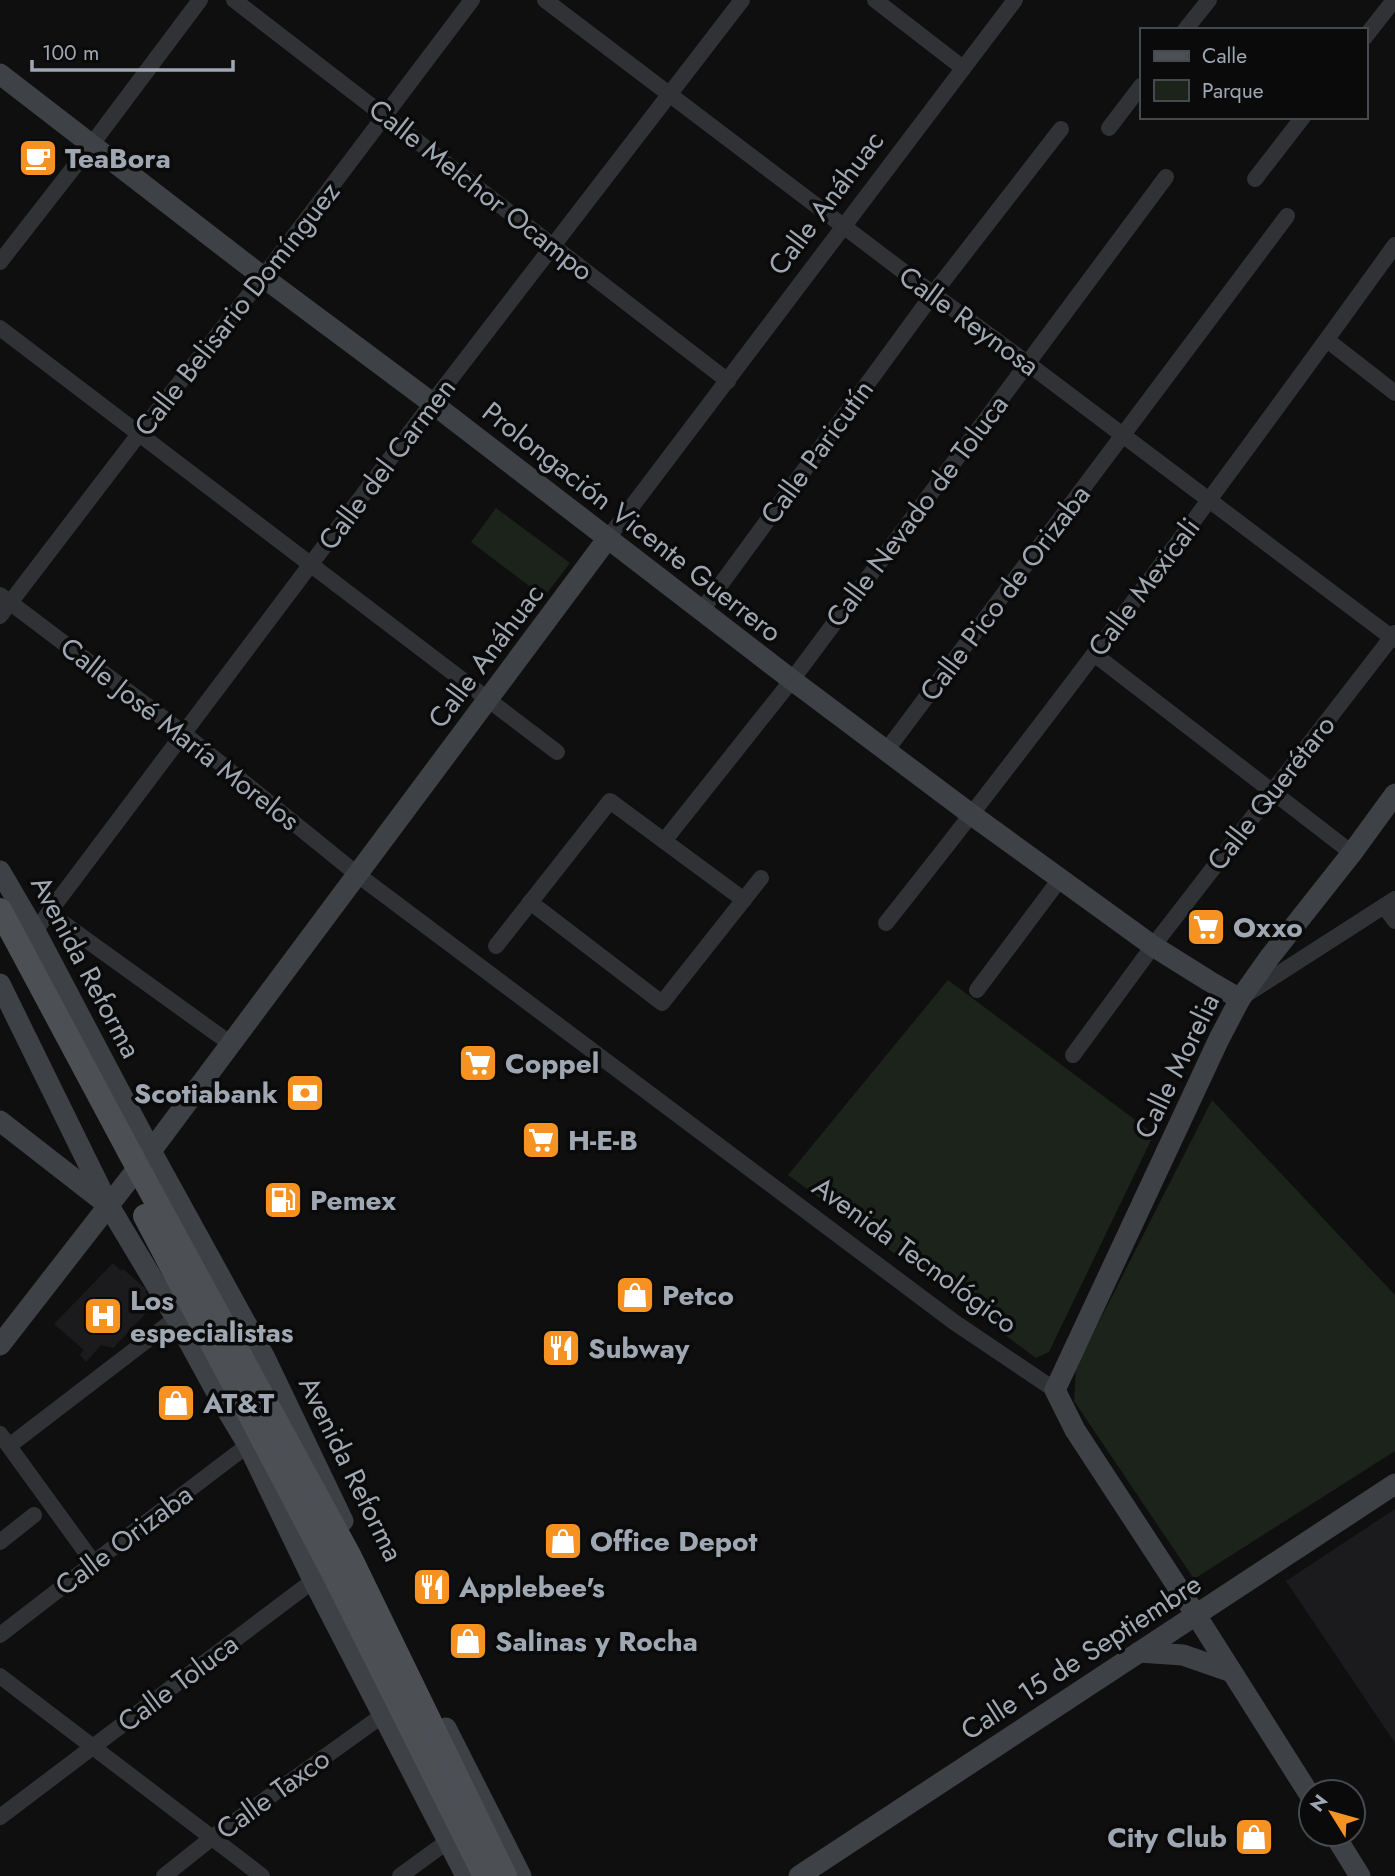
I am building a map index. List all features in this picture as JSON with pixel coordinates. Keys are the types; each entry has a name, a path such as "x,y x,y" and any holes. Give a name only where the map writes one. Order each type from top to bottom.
{"main road":[{"name":"Avenida Reforma","path":"0,897 2,931 138,1167 337,1563 485,1876"},
{"name":"Avenida Reforma","path":"138,1167 242,1400 337,1563 505,1876"},
{"path":"242,1400 249,1424 248,1445"}],"street":[{"path":"0,261 92,145 200,0"},
{"name":"Calle Melchor Ocampo","path":"234,0 728,381"},
{"name":"Calle Belisario Domínguez","path":"0,616 5,599 263,277 472,0"},
{"name":"Calle Reynosa","path":"545,0 933,295 1394,636"},
{"name":"Calle del Carmen","path":"35,931 432,403 742,0"},
{"path":"875,0 964,68"},
{"name":"Calle Anáhuac","path":"0,1345 109,1206 608,538 1015,0"},
{"path":"1187,28 1209,0"},
{"path":"1367,34 1394,0"},
{"name":"Prolongación Vicente Guerrero","path":"0,74 886,751 1153,946 1240,999"},
{"path":"1108,128 1140,87"},
{"path":"1255,179 1301,119"},
{"name":"Calle Paricutín","path":"702,610 933,295 1061,129"},
{"name":"Calle Nevado de Toluca","path":"664,841 792,680 1166,177"},
{"name":"Calle Pico de Orizaba","path":"886,751 1287,216"},
{"name":"Calle Mexicali","path":"886,923 1094,654 1395,245"},
{"path":"0,328 557,752"},
{"path":"1327,340 1395,393"},
{"name":"Calle José María Morelos","path":"5,599 183,733 358,875"},
{"name":"Calle Querétaro","path":"1073,1055 1153,946 1394,636"},
{"path":"1094,654 1352,853"},
{"name":"Calle Morelia","path":"1055,1390 1240,999 1395,794"},
{"path":"496,946 610,801 744,900"},
{"name":"Avenida Reforma","path":"0,871 35,931 138,1167"},
{"name":"Avenida Tecnológico","path":"358,875 954,1322 1055,1390 1075,1430 1299,1778"},
{"path":"530,902 662,1003 761,878"},
{"path":"977,990 1060,879"},
{"path":"1240,999 1390,902 1395,921"},
{"path":"49,913 231,1044"},
{"name":"Avenida Reforma","path":"0,984 109,1206 218,1395 248,1445 337,1563 521,1876"},
{"path":"0,1121 109,1206"},
{"path":"93,1562 4,1440 176,1318"},
{"name":"Calle Orizaba","path":"0,1635 248,1445"},
{"name":"Calle 15 de Septiembre","path":"799,1876 1395,1484"},
{"path":"0,1542 34,1515"},
{"name":"Avenida Reforma","path":"337,1563 383,1715 466,1876"},
{"name":"Calle Toluca","path":"0,1817 337,1563"},
{"path":"1139,1652 1183,1655 1232,1672"},
{"path":"0,1676 262,1876"},
{"name":"Calle Taxco","path":"164,1876 383,1715"},
{"path":"400,1876 448,1841"},
{"path":"1343,1848 1360,1876"}],"shaded area":[{"name":"Los especialistas","path":"113,1263 147,1290 145,1292 150,1297 151,1308 113,1348 101,1345 86,1362 80,1355 84,1350 54,1324"},
{"path":"1395,1509 1395,1743 1286,1581"}],"green space":[{"path":"496,508 570,563 544,597 471,542"},
{"path":"948,980 1154,1134 1049,1352 1036,1358 788,1175"},
{"path":"1212,1100 1395,1295 1395,1451 1194,1579 1074,1401 1076,1367"}],"place":[{"name":"TeaBora","path":"38,158"},
{"name":"Oxxo","path":"1206,927"},
{"name":"Coppel","path":"478,1063"},
{"name":"Scotiabank","path":"305,1093"},
{"name":"H-E-B","path":"541,1140"},
{"name":"Pemex","path":"283,1200"},
{"name":"Petco","path":"635,1295"},
{"name":"Los especialistas","path":"103,1316"},
{"name":"Subway","path":"561,1348"},
{"name":"AT&T","path":"176,1403"},
{"name":"Office Depot","path":"563,1541"},
{"name":"Applebee's","path":"432,1587"},
{"name":"Salinas y Rocha","path":"468,1641"},
{"name":"City Club","path":"1254,1837"}]}
